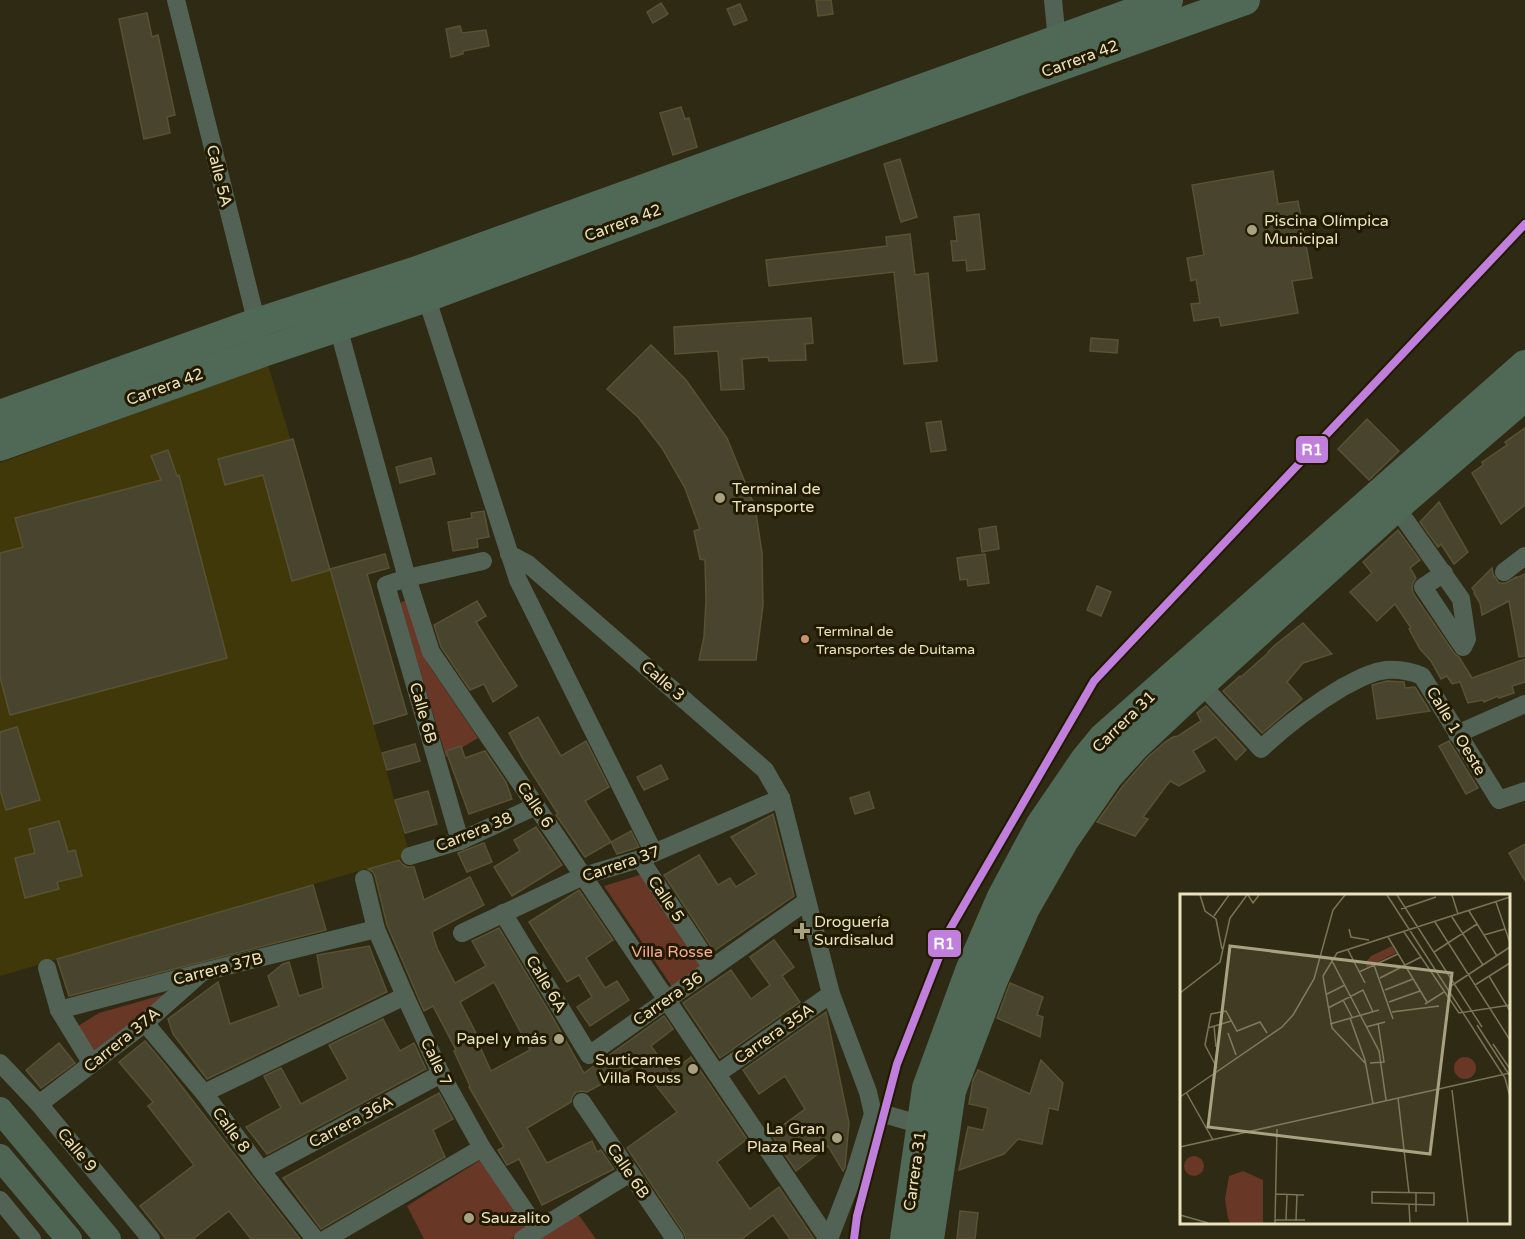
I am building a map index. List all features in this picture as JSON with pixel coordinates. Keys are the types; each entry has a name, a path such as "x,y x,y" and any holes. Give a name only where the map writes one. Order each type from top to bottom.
{"highway":[{"name":"Carrera 42","path":"0,446 339,327 422,284 1057,40 1168,0"},
{"name":"Carrera 42","path":"0,415 256,323 422,284 732,183 1245,0"},
{"name":"Carrera 31","path":"905,1239 927,1088 970,971 1002,897 1040,826 1085,760 1103,738 1525,365"},
{"name":"Carrera 31","path":"929,1239 951,1091 993,980 1025,908 1064,840 1108,776 1135,746 1396,507 1522,406"},
{"path":"922,1125 927,1129 932,1164 939,1174"}],"main road":[{"path":"0,1110 108,1239"},
{"path":"0,1158 69,1239"}],"street":[{"name":"Calle 5A","path":"176,0 263,352"},
{"path":"1053,0 1057,40"},
{"path":"422,284 509,554"},
{"name":"Calle 6","path":"339,327 407,578 431,652 829,1239"},
{"path":"1396,507 1444,573 1461,599 1467,639 1463,647 1423,587 1444,573"},
{"name":"Calle 3","path":"509,554 528,564 765,770 781,798 831,994 868,1092 873,1114"},
{"name":"Calle 5","path":"509,554 518,580 647,856 712,968"},
{"path":"1504,572 1525,556"},
{"path":"407,578 483,561"},
{"name":"Calle 6B","path":"407,578 387,585 460,841"},
{"name":"Calle 1 Oeste","path":"1202,684 1261,749 1297,717 1363,676 1384,670 1408,670 1422,676 1499,800 1525,791"},
{"path":"1457,734 1525,704"},
{"name":"Carrera 37","path":"462,933 583,876 647,856 781,798"},
{"name":"Carrera 38","path":"410,856 460,841 536,806"},
{"name":"Calle 7","path":"364,879 376,929 441,1074 531,1235"},
{"name":"Carrera 36","path":"589,1055 807,901"},
{"name":"Calle 6A","path":"503,913 589,1055"},
{"name":"Carrera 37B","path":"59,1010 376,929"},
{"path":"47,968 59,1010 92,1064"},
{"name":"Carrera 37A","path":"39,1104 146,1023 203,972"},
{"name":"Carrera 35A","path":"717,1074 831,994"},
{"path":"204,1093 405,996"},
{"name":"Calle 8","path":"146,1023 204,1093 315,1239"},
{"name":"Calle 9","path":"0,1063 39,1104 151,1239"},
{"name":"Carrera 36A","path":"261,1170 441,1074"},
{"name":"Calle 6B","path":"582,1102 675,1239"},
{"path":"829,1239 855,1172 873,1114 884,1114 922,1125"},
{"path":"326,1239 482,1148"},
{"path":"531,1235 630,1173"},
{"path":"0,1200 32,1239"}],"shaded area":[{"path":"268,365 330,569 410,856 0,976 0,463"}],"green space":[{"path":"408,599 428,664 478,738 446,757 400,603"},
{"name":"Villa Rosse","path":"643,874 706,967 673,988 604,886"},
{"path":"173,992 96,1053 75,1028 99,1013"},
{"name":"Sauzalito","path":"482,1159 527,1229 511,1239 424,1239 407,1206"},
{"path":"578,1214 596,1239 539,1239"}],"building":[{"path":"816,0 831,0 833,14 818,16"},
{"path":"661,3 668,14 653,23 647,12"},
{"path":"740,4 747,20 734,25 727,9"},
{"path":"147,13 152,37 158,35 175,115 167,117 170,133 144,139 119,19"},
{"path":"460,26 462,33 486,30 489,46 463,51 463,54 451,57 446,29"},
{"path":"681,107 685,119 689,118 697,147 673,155 660,113"},
{"path":"900,159 917,217 901,222 884,164"},
{"name":"Piscina Olímpica Municipal","path":"1273,171 1278,204 1298,201 1312,278 1292,281 1298,313 1221,326 1219,317 1194,321 1191,304 1200,303 1196,279 1191,281 1187,258 1204,255 1192,185"},
{"path":"979,214 985,269 967,271 966,260 953,261 951,241 957,241 954,217"},
{"path":"910,234 915,275 928,273 937,361 904,364 894,272 769,286 766,260 887,246 886,237"},
{"path":"811,318 813,343 805,344 806,360 769,361 768,357 742,359 744,389 721,390 718,351 675,354 674,327"},
{"path":"1091,338 1118,340 1117,353 1090,351"},
{"name":"Terminal de Transporte","path":"651,345 686,380 727,438 755,507 762,553 763,605 756,660 699,660 704,637 706,600 705,560 700,559 694,531 700,529 685,488 662,448 638,417 607,389"},
{"path":"1367,419 1399,451 1369,480 1338,449"},
{"path":"941,421 946,450 931,452 926,423"},
{"path":"1525,428 1525,505 1501,524 1472,473 1483,465 1482,462 1507,445 1505,442"},
{"path":"293,439 330,570 292,581 263,475 225,485 218,459"},
{"path":"168,450 177,476 179,475 227,658 10,715 0,677 0,553 23,547 15,518 161,480 151,456"},
{"path":"431,458 435,474 400,483 396,467"},
{"path":"1439,502 1468,552 1454,564 1441,544 1438,547 1420,522"},
{"path":"484,511 489,537 477,539 478,547 453,551 448,522 472,518 471,513"},
{"path":"996,526 999,549 982,552 979,529"},
{"path":"1398,530 1420,560 1410,568 1416,578 1412,587 1413,593 1472,678 1525,659 1525,682 1512,686 1514,693 1484,702 1483,700 1468,703 1460,682 1452,684 1447,676 1441,679 1431,661 1420,649 1409,629 1411,628 1395,604 1377,621 1350,592 1372,573 1363,562"},
{"path":"385,554 389,568 367,574 407,714 374,724 330,569"},
{"path":"985,554 989,583 968,586 967,579 960,580 957,558"},
{"path":"1492,568 1499,583 1506,583 1525,574 1525,656 1519,657 1509,601 1482,615 1480,603 1472,588"},
{"path":"1097,586 1111,592 1101,616 1087,610"},
{"path":"477,601 486,616 476,622 517,686 493,702 484,684 470,690 441,647 434,625"},
{"path":"1303,623 1332,654 1303,663 1287,682 1302,699 1262,733 1223,691"},
{"path":"1387,681 1404,682 1405,688 1415,687 1430,711 1377,719 1372,685"},
{"path":"1206,706 1246,750 1236,760 1216,737 1193,751 1205,771 1179,786 1170,781 1143,817 1148,819 1135,836 1097,822 1122,787 1147,758 1165,742 1201,721 1197,713"},
{"path":"538,717 561,756 586,741 609,787 585,801 611,842 585,857 556,815 558,814 509,733"},
{"path":"17,727 40,800 6,810 0,790 0,732"},
{"path":"1449,741 1478,788 1466,794 1439,746"},
{"path":"415,744 420,761 387,770 382,753"},
{"path":"461,746 465,758 485,751 506,782 512,799 469,814 446,751"},
{"path":"661,765 668,779 644,790 637,777"},
{"path":"428,791 437,824 405,833 395,800"},
{"path":"869,792 874,808 855,814 850,798"},
{"path":"773,814 794,896 714,951 664,875 699,855 718,885 730,878 736,887 757,874 731,837"},
{"path":"59,821 68,852 75,850 82,876 57,882 59,889 25,898 15,858 35,853 29,829"},
{"path":"536,827 562,865 512,896 494,867 520,851 514,840"},
{"path":"631,831 639,847 617,854 611,842"},
{"path":"484,843 492,862 467,872 458,853"},
{"path":"1525,844 1525,881 1509,853"},
{"path":"399,860 407,867 414,867 424,900 470,877 484,905 432,932 437,948 455,983 486,966 472,941 499,928 584,1073 664,1016 673,1029 651,1046 670,1073 691,1057 747,1139 717,1162 750,1209 779,1187 814,1239 790,1239 773,1215 742,1239 686,1239 627,1148 677,1112 639,1064 587,1092 576,1092 571,1102 527,1128 547,1163 592,1141 597,1152 601,1150 614,1169 542,1205 519,1159 507,1165 498,1150 504,1147 469,1087 454,1051 456,1050 433,1006 424,1011 387,925 375,876 368,869","holes":["494,982 530,1050 491,1071 476,1038 478,1037 460,1002"]},
{"path":"313,885 326,930 69,996 57,959"},
{"path":"579,890 613,940 586,958 605,988 617,981 629,1000 590,1026 577,1007 592,997 579,975 567,982 529,922"},
{"path":"774,940 794,967 782,976 800,1002 720,1058 683,1003 731,970 751,999 770,985 750,957"},
{"path":"369,946 387,992 207,1079 173,1034 168,1019 218,982 230,1024 279,1006 268,976 283,964 289,962 299,996 323,988 317,955"},
{"path":"1010,983 1043,997 1037,1015 1043,1017 1040,1037 997,1018"},
{"path":"826,1012 849,1123 845,1167 843,1171 828,1146 796,1171 771,1134 805,1109 785,1076 759,1094 743,1070"},
{"path":"383,1019 400,1051 414,1043 426,1069 267,1154 246,1127 281,1108 264,1076 281,1068 301,1104 348,1079 329,1045"},
{"path":"145,1041 300,1239 251,1239 229,1211 193,1239 166,1239 140,1206 194,1165 148,1106 153,1102 119,1062"},
{"path":"59,1043 75,1063 41,1088 26,1070"},
{"path":"1041,1060 1063,1083 1058,1110 1049,1108 1042,1144 1018,1139 1004,1154 959,1170 968,1127 983,1130 988,1108 969,1104 973,1080 978,1070 1030,1094"},
{"path":"439,1093 453,1119 433,1130 445,1157 321,1229 283,1178"},
{"path":"960,1211 978,1213 975,1239 957,1239"}],"transit line":[{"name":"R1","path":"854,1239 857,1216 897,1064 950,929 1094,681 1525,224"}],"place":[{"name":"Piscina Olímpica Municipal","path":"1252,230"},
{"name":"Terminal de Transporte","path":"720,498"},
{"name":"Terminal de Transportes de Duitama","path":"805,639"},
{"name":"Droguería Surdisalud","path":"802,931"},
{"name":"Papel y más","path":"559,1039"},
{"name":"Surticarnes Villa Rouss","path":"693,1069"},
{"name":"La Gran Plaza Real","path":"837,1138"},
{"name":"Sauzalito","path":"469,1218"}]}
